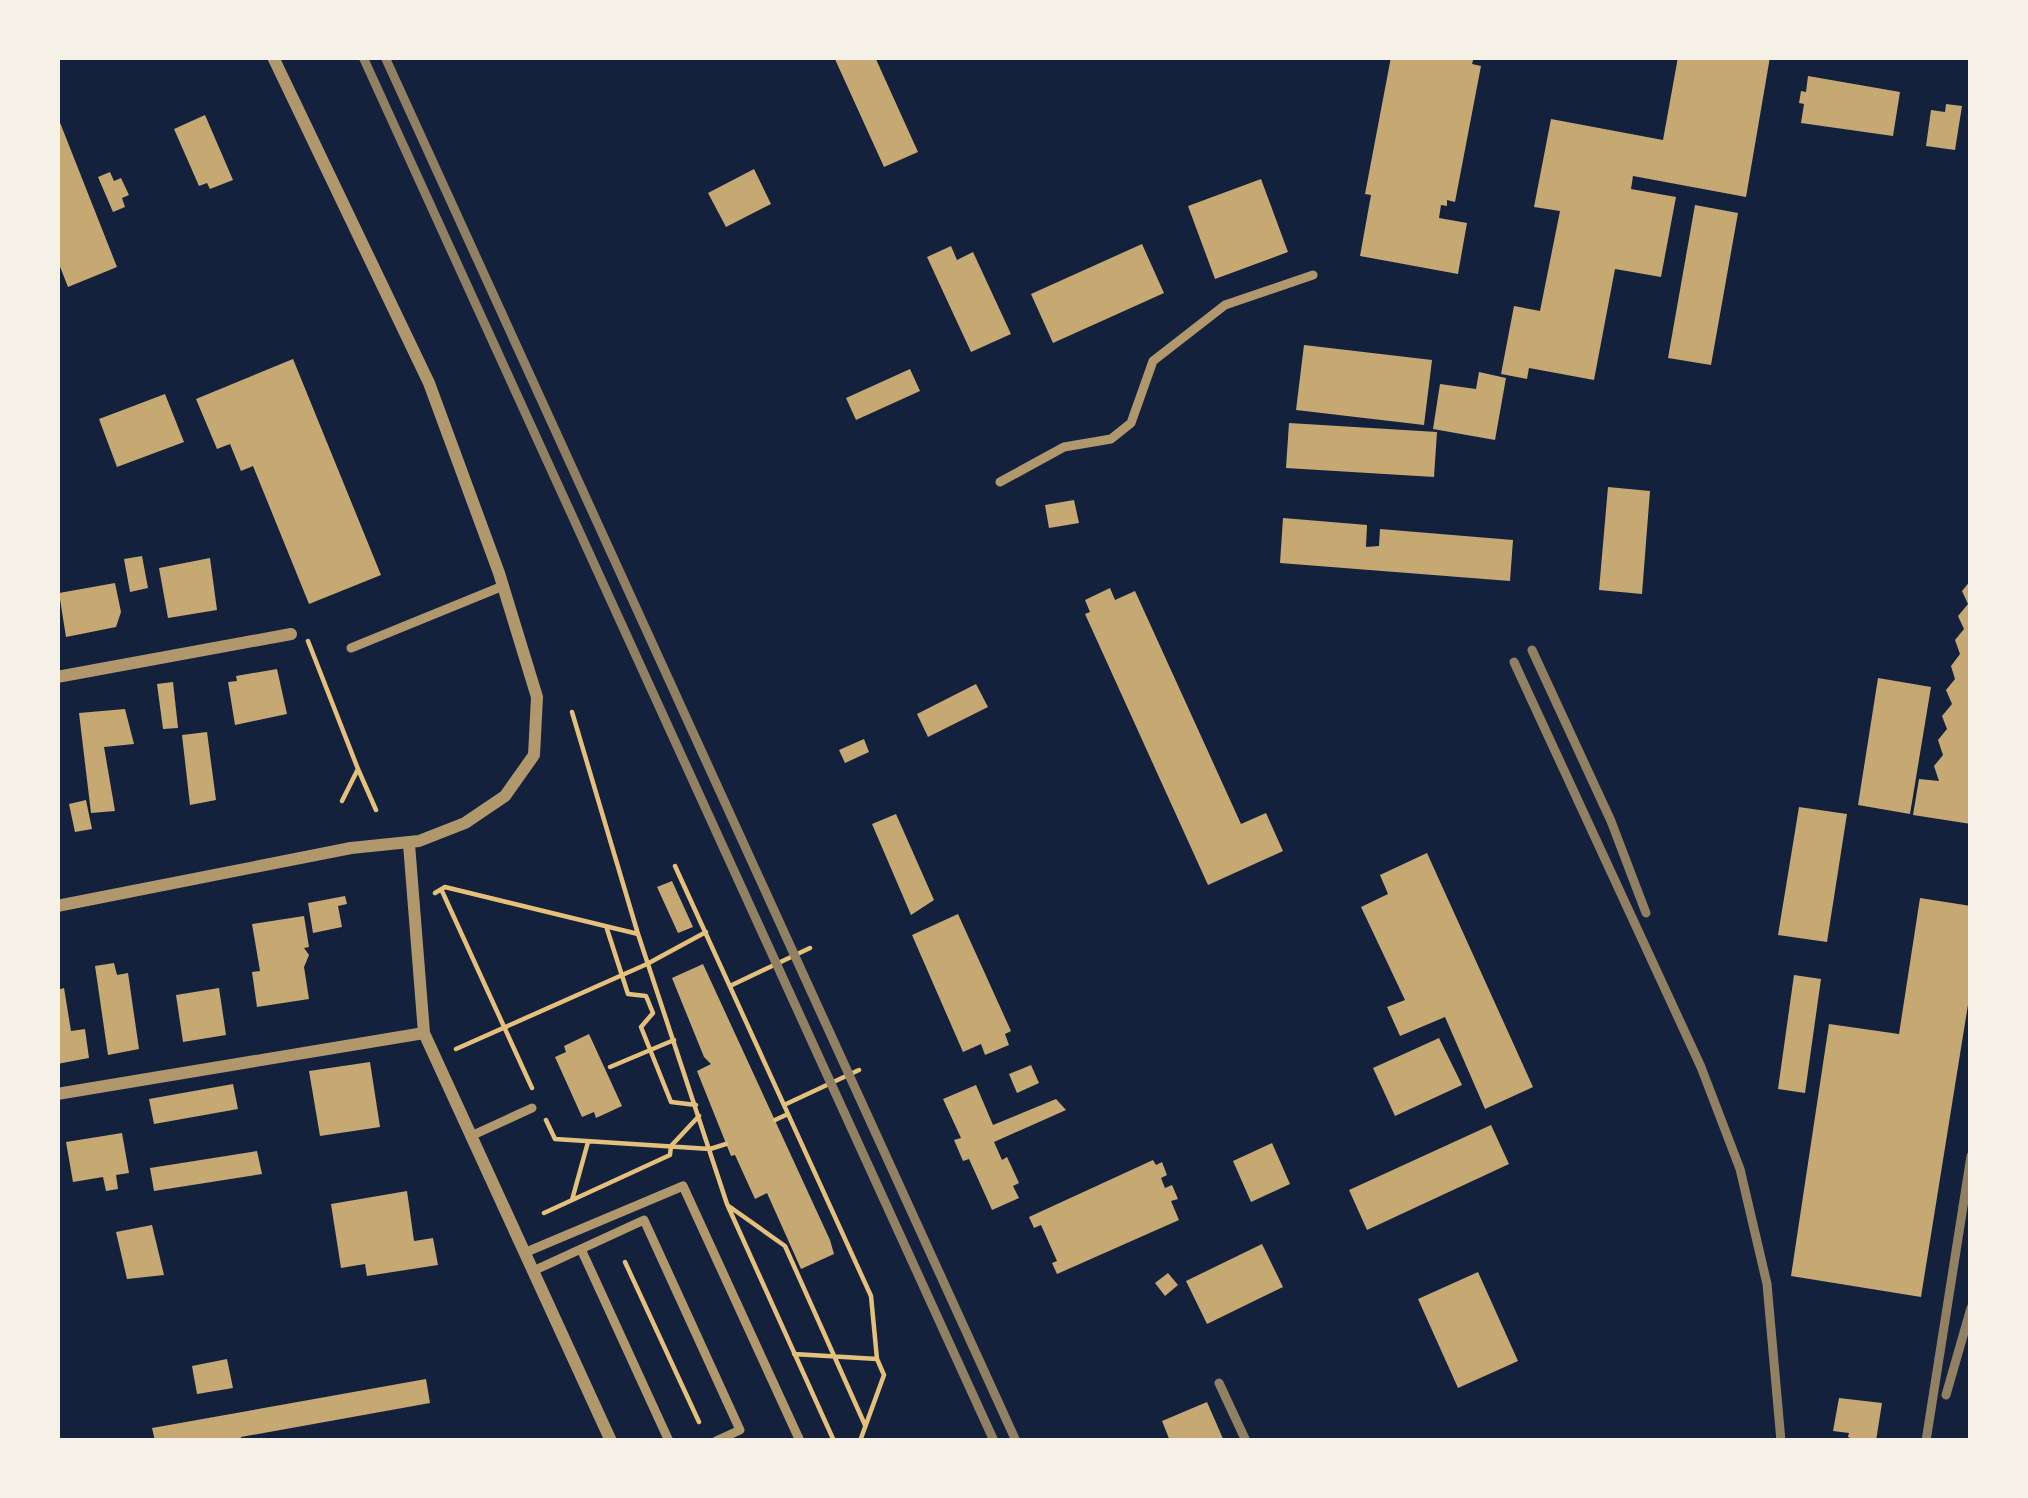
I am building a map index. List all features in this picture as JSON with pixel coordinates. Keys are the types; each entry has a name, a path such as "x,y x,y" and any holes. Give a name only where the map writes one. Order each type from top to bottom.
{"street":[{"path":"57,906 351,848 409,844 465,823 505,796 533,755 537,697 503,586 429,383 273,57"},
{"path":"57,677 291,634"},
{"path":"409,844 424,1033 611,1441"},
{"path":"57,1094 424,1033"}],"lane":[{"path":"1000,482 1064,447 1111,439 1131,423 1153,362 1225,305 1313,275"},
{"path":"351,648 503,586"},
{"path":"471,1136 532,1108"},
{"path":"524,1252 683,1186 800,1441"},
{"path":"533,1271 644,1220 740,1430 716,1441"},
{"path":"581,1249 669,1441"}],"path":[{"path":"291,634 305,632 376,810"},
{"path":"572,712 647,964 727,1204 834,1441"},
{"path":"342,801 358,769"},
{"path":"675,866 871,1295 877,1359 884,1375 860,1441"},
{"path":"430,896 446,887 638,934"},
{"path":"441,890 555,1139 710,1149 726,1144"},
{"path":"606,926 628,994 646,996 652,1013 641,1027 671,1102 696,1105"},
{"path":"451,1052 625,975 706,932"},
{"path":"730,986 810,948"},
{"path":"610,1066 674,1040"},
{"path":"784,1105 859,1070"},
{"path":"776,1120 788,1114"},
{"path":"544,1213 670,1155 671,1146 699,1116"},
{"path":"572,1200 589,1141"},
{"path":"727,1204 785,1246 866,1425"},
{"path":"625,1262 699,1422"},
{"path":"794,1354 877,1359"}],"building":[{"path":"834,57 875,57 918,152 884,167"},
{"path":"1391,57 1474,57 1472,64 1481,66 1455,202 1447,200 1447,206 1441,205 1439,218 1467,223 1458,274 1360,256 1371,195 1365,194"},
{"path":"1678,57 1770,57 1746,197 1633,176 1631,189 1676,197 1661,277 1615,269 1594,380 1529,368 1527,379 1501,374 1514,306 1540,311 1560,211 1534,207 1551,119 1663,140"},
{"path":"1808,76 1900,92 1893,136 1801,123 1804,104 1799,103"},
{"path":"1946,104 1962,106 1955,150 1926,146 1931,110 1945,112"},
{"path":"57,115 117,267 68,287 57,259"},
{"path":"205,115 233,180 210,189 207,183 199,186 174,129"},
{"path":"754,169 771,204 726,227 708,193"},
{"path":"110,172 114,181 121,178 129,195 122,198 125,207 113,212 98,177"},
{"path":"1261,179 1288,252 1215,279 1188,206"},
{"path":"1695,205 1738,213 1711,365 1668,358"},
{"path":"1142,244 1164,293 1053,343 1031,294"},
{"path":"951,246 957,260 973,252 1011,334 971,352 927,257"},
{"path":"1304,345 1432,360 1424,425 1296,410"},
{"path":"293,359 381,575 309,604 253,466 241,471 230,444 217,449 196,399"},
{"path":"910,369 920,391 856,420 846,398"},
{"path":"1479,372 1506,378 1495,440 1433,429 1440,384 1476,389"},
{"path":"165,394 184,442 117,467 99,419"},
{"path":"1289,423 1437,432 1434,477 1286,468"},
{"path":"1608,487 1650,491 1642,594 1599,590"},
{"path":"1074,500 1079,523 1049,528 1045,505"},
{"path":"1283,518 1367,525 1366,547 1379,546 1380,529 1513,540 1510,581 1280,563"},
{"path":"142,556 148,588 130,592 124,559"},
{"path":"210,558 217,610 168,618 159,568"},
{"path":"1971,580 1971,824 1913,815 1919,779 1939,781 1934,766 1943,755 1938,740 1947,729 1942,716 1952,704 1946,690 1955,679 1951,666 1960,654 1955,640 1964,629 1958,616 1968,604 1962,591"},
{"path":"115,583 121,612 116,627 66,637 59,593"},
{"path":"1110,588 1115,600 1135,591 1241,824 1266,813 1283,851 1208,885 1085,614 1090,612 1085,600"},
{"path":"277,669 287,714 235,725 228,682 237,681 236,676"},
{"path":"1878,678 1931,687 1910,814 1858,805"},
{"path":"173,682 178,728 163,729 157,684"},
{"path":"976,684 988,707 928,737 917,714"},
{"path":"125,709 134,744 104,747 115,811 91,813 79,713"},
{"path":"207,732 216,800 190,805 182,735"},
{"path":"864,739 869,752 845,763 839,750"},
{"path":"86,800 92,829 75,832 69,804"},
{"path":"1799,807 1847,814 1827,942 1778,935"},
{"path":"896,814 934,900 911,915 872,824"},
{"path":"1427,853 1533,1087 1485,1109 1445,1017 1400,1036 1387,1007 1405,1000 1361,907 1388,894 1380,875"},
{"path":"672,881 693,927 678,933 657,887"},
{"path":"345,896 347,904 338,906 342,927 313,933 308,903"},
{"path":"1920,898 1971,906 1971,986 1921,1297 1791,1276 1829,1024 1899,1034"},
{"path":"958,914 1011,1031 1005,1034 1009,1045 985,1055 981,1044 963,1052 912,935"},
{"path":"304,916 309,999 257,1007 252,972 260,971 252,924"},
{"path":"114,963 117,975 128,973 139,1049 108,1055 95,966"},
{"path":"703,964 830,1240 834,1254 801,1269 767,1193 755,1199 735,1155 731,1156 697,1071 711,1064 672,978"},
{"path":"1794,975 1821,979 1805,1093 1778,1089"},
{"path":"64,988 71,1031 85,1029 89,1058 57,1064 57,990"},
{"path":"219,988 226,1035 183,1042 176,995"},
{"path":"589,1034 622,1106 596,1118 594,1112 582,1117 555,1057 566,1052 564,1046"},
{"path":"1439,1038 1462,1085 1395,1116 1373,1068"},
{"path":"370,1062 380,1127 320,1136 309,1071"},
{"path":"1031,1065 1039,1083 1017,1093 1009,1074"},
{"path":"233,1084 238,1109 154,1124 149,1099"},
{"path":"976,1085 993,1125 1056,1099 1066,1110 994,1142 1019,1183 1013,1186 1019,1198 992,1210 969,1159 963,1161 954,1140 961,1138 943,1099"},
{"path":"1491,1125 1509,1164 1367,1230 1349,1190"},
{"path":"122,1133 129,1173 116,1175 118,1189 106,1191 103,1177 73,1182 66,1142"},
{"path":"1272,1143 1290,1184 1251,1202 1233,1161"},
{"path":"257,1151 262,1174 154,1191 150,1168"},
{"path":"1153,1160 1156,1165 1162,1162 1165,1188 1172,1185 1178,1199 1171,1201 1179,1220 1057,1274 1052,1263 1057,1261 1041,1225 1034,1228 1029,1217"},
{"path":"407,1191 414,1241 433,1238 438,1265 367,1276 365,1264 341,1268 331,1204"},
{"path":"152,1225 164,1275 127,1279 116,1232"},
{"path":"1262,1244 1283,1287 1207,1324 1186,1281"},
{"path":"1478,1272 1518,1361 1458,1388 1418,1299"},
{"path":"1168,1273 1178,1285 1165,1296 1155,1283"},
{"path":"227,1359 233,1388 197,1394 192,1366"},
{"path":"426,1379 430,1403 241,1437 241,1441 155,1441 152,1428"},
{"path":"1839,1398 1882,1403 1876,1441 1857,1441 1849,1433 1833,1431"},
{"path":"1207,1402 1224,1441 1170,1441 1162,1421"}],"railway":[{"path":"363,57 994,1441"},
{"path":"385,57 1016,1441"},
{"path":"1532,650 1611,821 1646,913"},
{"path":"1514,662 1701,1067 1740,1169 1767,1284 1781,1441"},
{"path":"1926,1441 1971,1156"},
{"path":"1946,1395 1971,1308"},
{"path":"1219,1383 1246,1441"}]}
